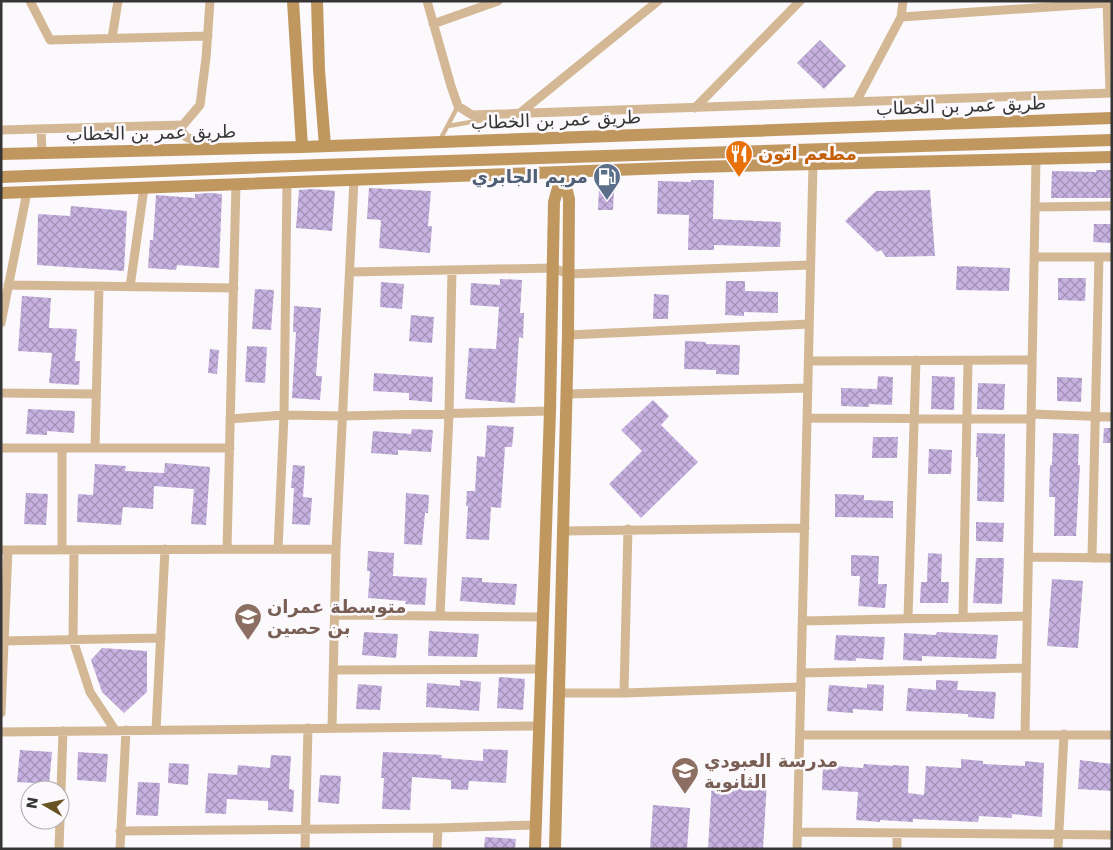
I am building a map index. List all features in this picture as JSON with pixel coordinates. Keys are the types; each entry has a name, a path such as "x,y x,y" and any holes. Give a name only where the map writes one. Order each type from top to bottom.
{"street":[{"path":"30,1 50,40 208,36"},
{"path":"112,38 118,1"},
{"path":"1,130 183,125 200,105 210,1"},
{"path":"293,1 302,147"},
{"path":"317,1 319,70 325,146"},
{"path":"427,1 458,106 472,115 1111,93 1108,2 1000,5 901,17"},
{"path":"433,24 498,1"},
{"path":"520,113 658,1"},
{"path":"695,108 800,1"},
{"path":"856,102 901,17 904,1"},
{"name":"طريق عمر بن الخطاب","path":"1,154 302,147 1112,118"},
{"path":"177,125 186,137 215,149"},
{"path":"41,129 42,152"},
{"name":"طريق عمر بن الخطاب","path":"1,177 463,160 1112,140"},
{"path":"878,163 898,147"},
{"path":"1,193 694,167 1112,157"},
{"path":"1025,734 1036,159"},
{"path":"463,160 535,174"},
{"path":"797,849 813,164"},
{"path":"535,849 550,412 554,202 562,173"},
{"path":"555,849 569,274 569,199 562,173"},
{"path":"332,728 336,549 354,179"},
{"path":"278,549 284,415 287,183"},
{"path":"227,549 236,184"},
{"path":"130,287 144,188"},
{"path":"1,322 27,192"},
{"path":"1035,207 1112,206"},
{"path":"1034,256 1112,257"},
{"path":"1092,558 1099,257"},
{"path":"350,272 553,268 569,274 810,265"},
{"path":"440,616 449,414 452,270"},
{"path":"8,286 234,288"},
{"path":"94,448 99,286"},
{"path":"568,335 809,324"},
{"path":"908,618 916,360"},
{"path":"809,361 1032,360"},
{"path":"963,617 968,361"},
{"path":"567,394 808,388"},
{"path":"1,394 96,394"},
{"path":"230,419 284,415 343,416 550,412"},
{"path":"807,418 966,419 1112,417"},
{"path":"1,448 230,448"},
{"path":"62,448 62,550"},
{"path":"563,531 804,528"},
{"path":"624,693 628,530"},
{"path":"156,730 166,549"},
{"path":"1,713 4,550 336,549"},
{"path":"74,550 73,640 90,692 115,730"},
{"path":"1029,557 1112,558"},
{"path":"335,615 542,617"},
{"path":"803,621 1027,616"},
{"path":"3,642 161,638"},
{"path":"802,673 1026,668"},
{"path":"334,670 541,669"},
{"path":"558,693 624,693 801,687"},
{"path":"1,732 539,726"},
{"path":"305,849 308,728"},
{"path":"120,849 126,730"},
{"path":"59,849 63,731"},
{"path":"1058,849 1064,734"},
{"path":"800,735 1112,735"},
{"path":"120,831 438,828 536,825"},
{"path":"437,849 438,828"},
{"path":"798,832 1112,835"},
{"path":"897,833 897,849"}],"lane":[{"path":"439,142 458,106"},
{"path":"448,126 520,113"}],"building":[{"path":"820,40 846,66 824,89 797,63"},
{"path":"1096,170 1112,170 1112,198 1051,198 1052,171 1096,172"},
{"path":"691,180 714,180 713,219 781,222 780,247 714,245 714,250 688,250 689,215 657,214 658,181 691,182"},
{"path":"369,188 431,191 428,226 432,226 430,253 379,248 381,220 367,219"},
{"path":"599,188 614,189 613,210 598,210"},
{"path":"299,190 335,191 332,231 296,228"},
{"path":"930,190 935,256 886,257 881,250 877,252 845,221 876,191"},
{"path":"195,194 222,194 219,268 177,265 176,270 148,268 150,240 153,240 156,195 195,198"},
{"path":"71,206 127,211 124,271 37,265 38,214 70,216"},
{"path":"1094,224 1112,224 1112,243 1093,242"},
{"path":"957,266 1010,268 1009,291 956,290"},
{"path":"1058,278 1086,278 1085,301 1058,300"},
{"path":"500,279 522,280 520,313 524,313 523,338 519,337 515,403 465,399 469,348 496,349 499,307 470,305 471,283 500,285"},
{"path":"726,281 745,281 745,291 778,292 778,313 744,312 744,316 725,315"},
{"path":"381,282 404,284 402,309 380,307"},
{"path":"255,289 274,290 271,330 252,329"},
{"path":"654,294 669,295 668,319 653,319"},
{"path":"22,296 51,298 49,328 77,329 75,361 80,361 79,385 49,383 52,353 18,351"},
{"path":"294,306 321,308 316,376 322,376 320,400 292,398 296,332 293,332"},
{"path":"411,315 434,317 432,343 409,341"},
{"path":"685,341 740,345 739,375 716,374 716,370 684,369"},
{"path":"247,346 267,347 265,383 245,382"},
{"path":"210,349 219,350 217,374 208,373"},
{"path":"374,373 433,377 432,402 409,400 409,393 373,391"},
{"path":"878,376 893,377 892,405 869,404 869,407 841,406 841,388 877,389"},
{"path":"932,376 955,377 954,410 931,409"},
{"path":"1057,377 1082,378 1081,402 1057,401"},
{"path":"978,383 1005,384 1004,410 977,409"},
{"path":"653,400 669,416 661,425 698,462 641,518 609,484 642,451 621,430"},
{"path":"28,409 75,411 74,433 47,431 47,435 26,434"},
{"path":"487,425 514,427 512,447 505,447 501,508 491,507 489,540 466,539 467,491 475,491 477,456 485,457"},
{"path":"1104,428 1112,428 1112,443 1103,443"},
{"path":"412,429 433,430 431,452 398,450 398,455 371,453 373,431 411,434"},
{"path":"977,433 1005,434 1004,502 977,501"},
{"path":"1053,433 1079,434 1078,465 1080,465 1076,536 1054,536 1055,497 1049,497"},
{"path":"873,437 898,437 897,458 872,458"},
{"path":"929,449 952,450 951,474 928,474"},
{"path":"165,463 210,467 206,525 191,524 194,489 154,486 153,509 123,507 121,525 77,522 78,494 93,495 95,464 126,466 125,471 164,473"},
{"path":"293,465 305,466 303,497 312,498 310,525 292,524 294,488 291,488"},
{"path":"26,493 48,494 46,525 24,524"},
{"path":"406,493 429,495 428,513 425,513 422,545 404,544"},
{"path":"835,494 864,495 864,500 893,501 893,518 835,517"},
{"path":"976,522 1004,523 1003,542 976,541"},
{"path":"368,551 394,553 393,576 427,578 425,605 405,604 406,601 368,598 370,571 367,571"},
{"path":"928,553 942,554 941,582 949,582 948,603 920,603 921,582 927,582"},
{"path":"851,555 879,556 878,584 887,584 885,608 858,606 860,576 851,576"},
{"path":"976,558 1004,558 1002,604 973,603"},
{"path":"462,577 482,578 482,582 517,584 515,605 460,601"},
{"path":"1052,579 1083,581 1078,648 1047,646"},
{"path":"429,631 479,634 477,657 428,656"},
{"path":"364,632 398,634 396,658 362,655"},
{"path":"937,632 998,635 996,659 922,656 922,661 903,660 904,633 936,635"},
{"path":"836,635 885,637 883,660 856,658 856,661 834,660"},
{"path":"102,648 147,651 147,692 124,713 102,692 91,660"},
{"path":"499,677 525,679 523,710 497,708"},
{"path":"460,680 481,682 479,711 426,707 427,683 460,686"},
{"path":"936,680 958,681 957,690 996,692 994,719 968,717 968,714 906,711 908,688 936,690"},
{"path":"358,684 382,686 380,710 356,709"},
{"path":"867,684 884,685 883,711 853,709 853,713 827,711 829,685 867,688"},
{"path":"483,749 508,750 506,783 469,781 468,790 451,789 451,780 412,777 410,810 382,809 384,778 381,778 383,752 442,755 441,758 483,761"},
{"path":"20,750 52,752 49,780 20,780 20,782 17,782"},
{"path":"78,752 108,754 106,782 77,780"},
{"path":"271,755 291,756 289,789 294,790 293,812 268,810 268,801 227,799 226,814 205,813 208,773 237,775 238,765 270,768"},
{"path":"961,759 983,761 983,764 1025,766 1025,761 1044,763 1042,817 1012,814 1012,818 979,816 978,822 913,819 913,822 856,820 858,792 822,790 823,765 863,768 864,764 893,765 909,766 908,793 924,795 926,766 961,768"},
{"path":"1080,760 1112,764 1112,791 1078,789"},
{"path":"169,763 189,764 188,785 168,783"},
{"path":"320,775 341,776 339,804 318,802"},
{"path":"712,780 767,783 763,849 708,849"},
{"path":"138,782 160,783 158,816 136,815"},
{"path":"653,805 690,808 687,849 650,849"},
{"path":"485,837 516,839 515,849 484,849"}],"place":[{"name":"مطعم اتون","path":"739,178"},
{"name":"مريم الجابري","path":"607,201"},
{"name":"متوسطة عمران بن حصين","path":"248,641"},
{"name":"مدرسة العبودي الثانوية","path":"685,795"}]}
